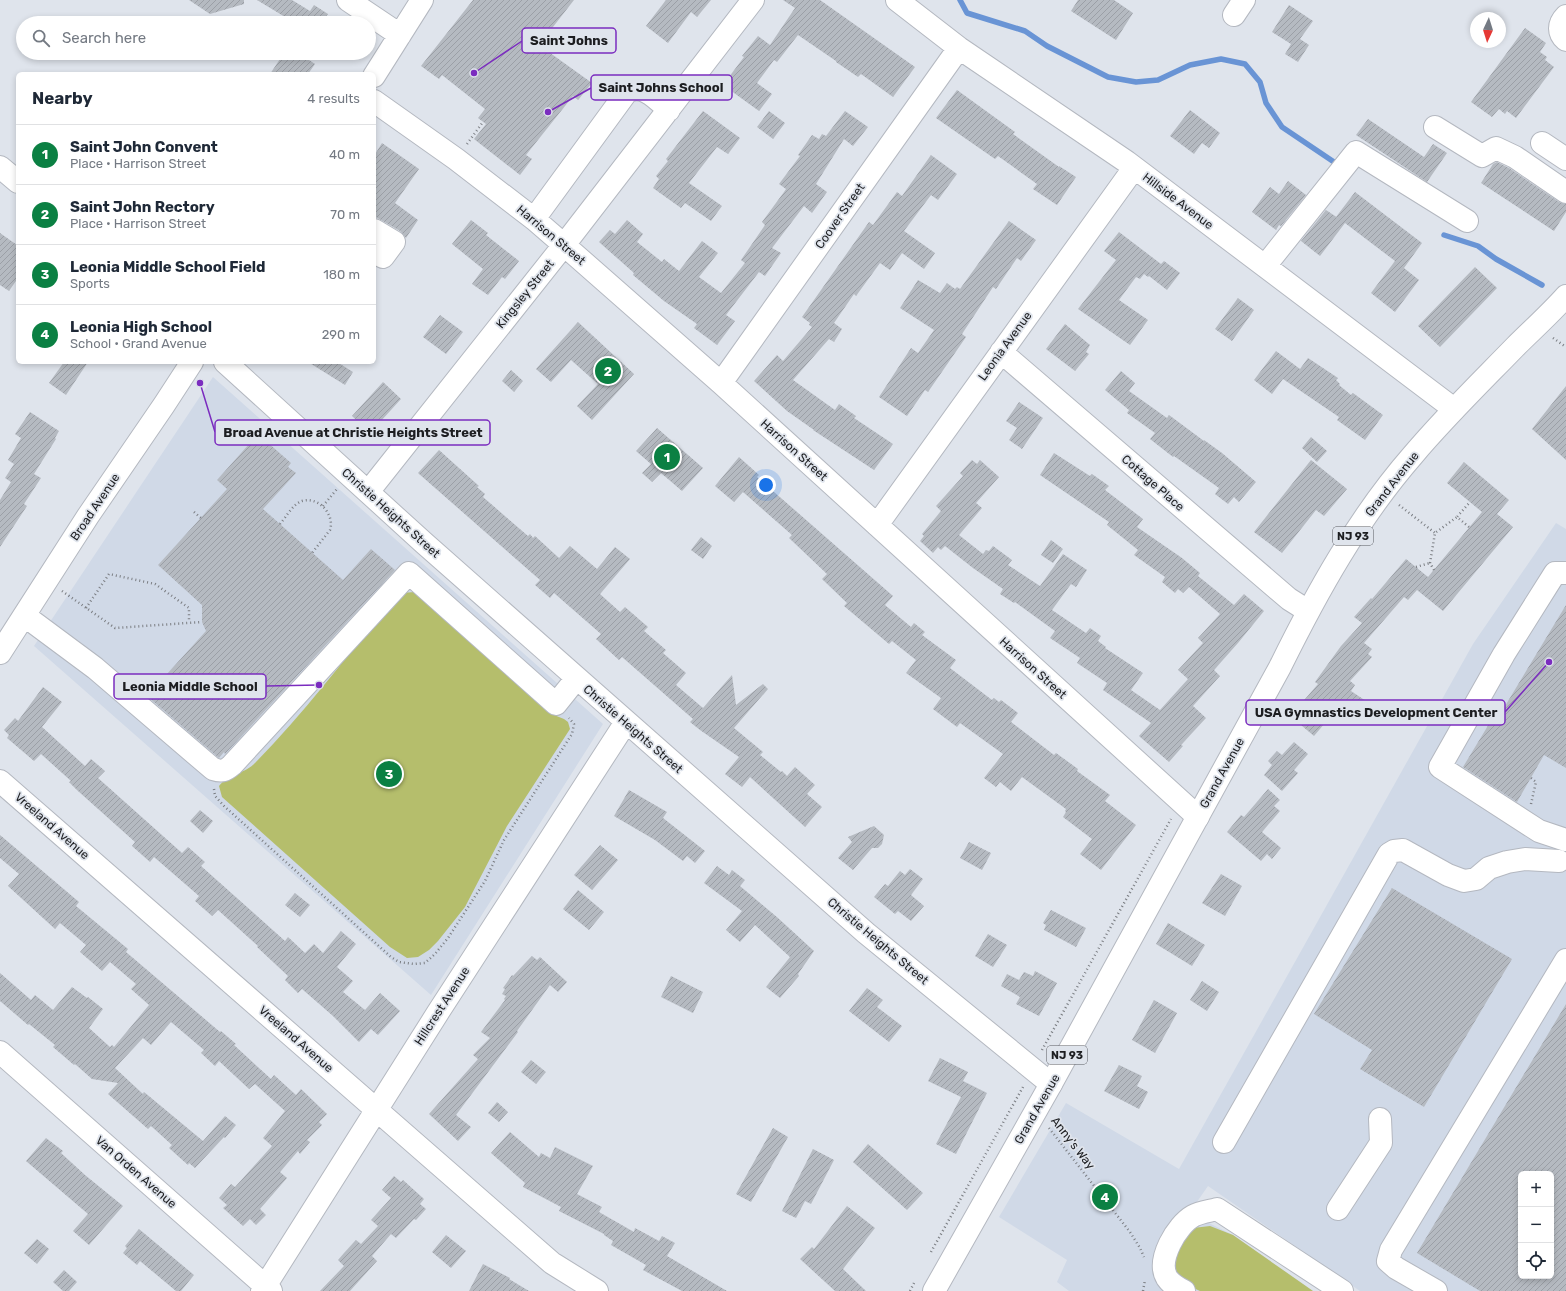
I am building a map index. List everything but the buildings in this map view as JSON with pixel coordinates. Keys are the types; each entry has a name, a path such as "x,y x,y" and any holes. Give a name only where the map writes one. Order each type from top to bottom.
{"street":[{"path":"348,0 372,16"},
{"path":"376,73 422,0"},
{"name":"Kingsley Street","path":"368,492 564,245 753,0"},
{"name":"Hillside Avenue","path":"897,0 958,48 1134,168 1454,409"},
{"path":"1566,16 1562,21 1560,31 1561,36 1566,40"},
{"path":"376,19 400,35"},
{"name":"Coover Street","path":"721,383 958,48"},
{"path":"534,219 630,89 644,90 669,110"},
{"name":"Harrison Street","path":"376,102 456,159 534,219 564,245 721,383 1192,812"},
{"path":"1435,127 1482,156 1496,148 1515,157 1566,192"},
{"path":"1542,143 1566,159"},
{"path":"1266,266 1356,152 1468,221"},
{"path":"0,166 16,180"},
{"name":"Leonia Avenue","path":"877,525 1134,168"},
{"path":"376,231 394,242 383,257 376,253"},
{"name":"Grand Avenue","path":"934,1291 1051,1084 1192,812 1280,667 1308,611 1341,554 1412,456 1454,409 1566,296"},
{"name":"Cottage Place","path":"1001,352 1289,599 1308,611"},
{"name":"Broad Avenue","path":"0,653 26,616 88,516 164,406 191,364"},
{"name":"Christie Heights Street","path":"227,364 576,679 866,933 1051,1084"},
{"path":"26,616 95,668 213,769 221,771 227,770 232,765 409,573 556,704 576,679"},
{"path":"1566,573 1555,573 1504,654 1440,767 1539,832 1566,840"},
{"name":"Hillcrest Avenue","path":"266,1289 376,1110 626,722"},
{"name":"Vreeland Avenue","path":"0,781 552,1263 597,1291"},
{"path":"1224,1142 1389,854 1394,851 1403,850 1448,875 1464,881 1476,879 1489,868 1507,862 1525,859 1564,859"},
{"path":"1436,1291 1396,1268 1388,1261 1391,1250 1566,960"},
{"name":"Van Orden Avenue","path":"0,1052 266,1289"},
{"path":"1338,1209 1381,1143 1380,1119"},
{"path":"1184,1291 1166,1277 1164,1262 1172,1238 1193,1216 1217,1209 1342,1291"}],"path":[{"path":"456,159 483,122"},
{"path":"1384,493 1434,533"},
{"path":"280,524 293,508 302,501 312,500 323,506 330,517 331,526 327,534 312,553"},
{"path":"1434,570 1430,564 1434,533 1457,516 1470,502"},
{"path":"194,512 201,518"},
{"path":"1457,516 1469,527"},
{"path":"1416,567 1430,564"},
{"path":"86,608 109,574 155,584 189,608 189,622"},
{"path":"47,581 115,628 202,622"},
{"path":"213,769 212,780 215,796 224,806 391,958 398,962 414,964 425,963 435,954 448,938 485,881 504,840 572,734 574,724 556,704"},
{"path":"1522,820 1529,810 1534,795 1536,782 1531,778"},
{"path":"1041,1051 1171,819 1192,812"},
{"path":"928,1257 1022,1088"},
{"name":"Anny's Way","path":"1036,1110 1130,1232 1140,1248 1145,1262"},
{"path":"1143,1291 1146,1275"},
{"path":"910,1291 917,1278"}],"shaded area":[{"path":"213,377 603,724 431,995 34,646"},
{"path":"1556,523 1566,529 1566,1291 1360,1291 1208,1186 1192,1209 1187,1212 1233,1235 1313,1291 1069,1291 1057,1282 1067,1260 999,1217 1066,1103 1179,1169 1473,644"}],"green space":[{"path":"415,592 519,681 530,696 549,713 568,722 570,729 507,826 465,907 429,950 418,957 407,958 390,947 222,797 219,786 228,778 251,766 273,744 323,686 386,608 401,593"},
{"path":"1210,1226 1233,1235 1313,1291 1200,1291 1187,1285 1173,1273 1172,1251 1193,1228"}],"waterway":[{"path":"960,0 967,13 1025,31 1047,46 1108,77 1136,82 1158,80 1190,65 1221,59 1245,64 1260,82 1266,103 1282,127 1334,162"},
{"path":"1444,235 1478,246 1496,259 1542,285"}],"place":[{"name":"Saint Johns","path":"474,73"},
{"name":"Saint Johns School","path":"548,112"},
{"name":"Saint John Rectory","path":"608,371"},
{"name":"Broad Avenue at Christie Heights Street","path":"200,383"},
{"name":"Saint John Convent","path":"667,457"},
{"name":"USA Gymnastics Development Center","path":"1549,662"},
{"name":"Leonia Middle School","path":"319,685"},
{"name":"Leonia Middle School Field","path":"389,774"},
{"name":"Leonia High School","path":"1105,1197"}]}
